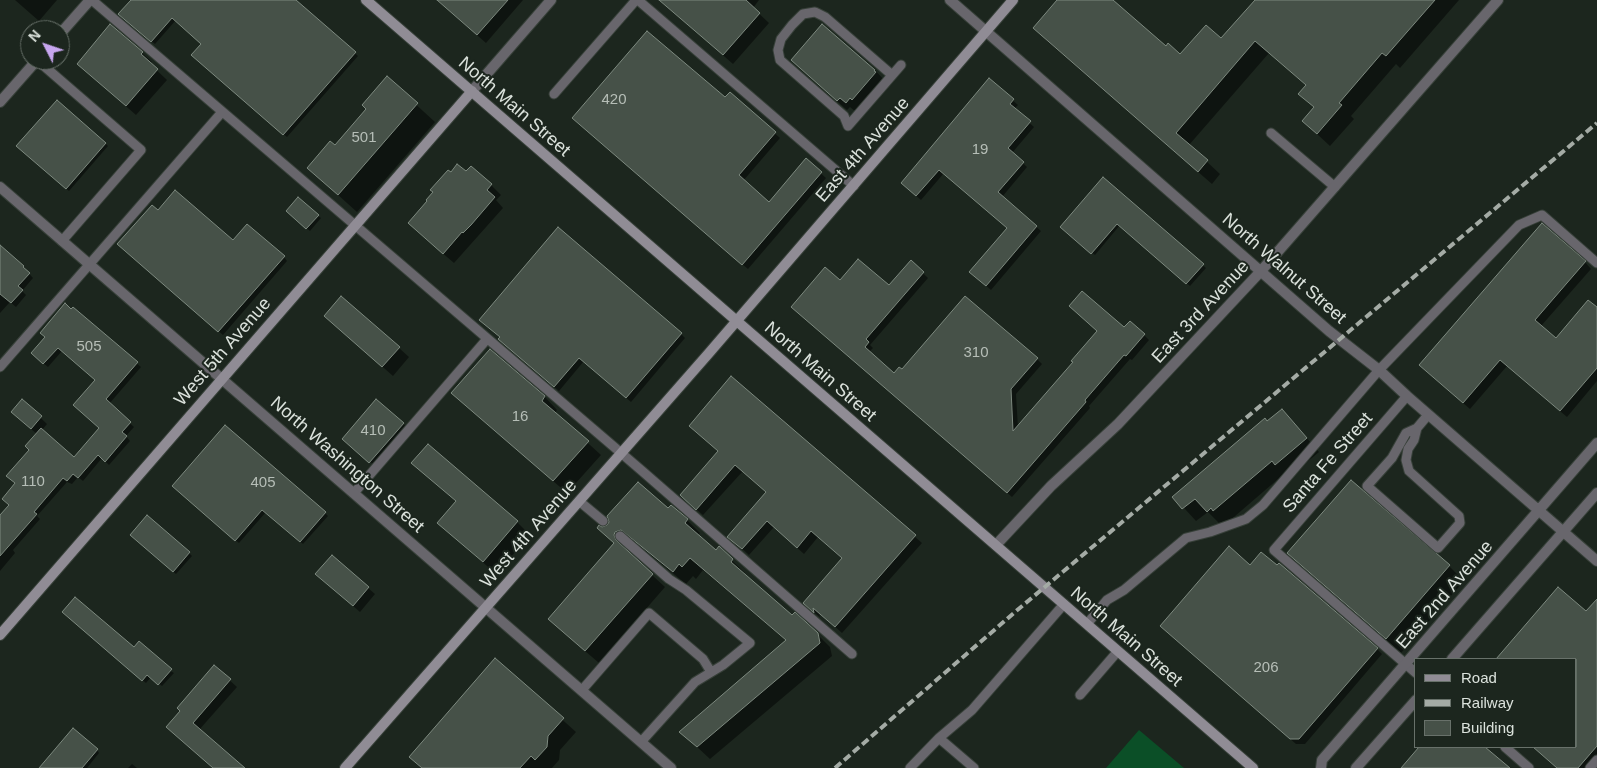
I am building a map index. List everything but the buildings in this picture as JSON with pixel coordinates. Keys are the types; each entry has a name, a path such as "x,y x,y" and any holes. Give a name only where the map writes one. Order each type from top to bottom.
{"main road":[{"name":"North Main Street","path":"366,0 1253,768"},
{"name":"East 4th Avenue","path":"736,321 1013,0"},
{"name":"West 5th Avenue","path":"0,634 472,91"},
{"name":"West 4th Avenue","path":"345,768 736,321"}],"street":[{"path":"70,23 91,0"},
{"path":"472,91 551,0"},
{"name":"North Walnut Street","path":"950,0 1597,561"},
{"name":"East 3rd Avenue","path":"996,545 1051,486 1118,424 1261,271 1498,0"},
{"path":"0,102 28,70"},
{"name":"North Washington Street","path":"0,187 671,768"},
{"name":"East 2nd Avenue","path":"1321,768 1322,760 1597,443"},
{"path":"1453,658 1597,494"},
{"path":"1356,768 1414,702"}],"lane":[{"path":"91,0 621,453 852,654"},
{"path":"554,94 637,0 854,186"},
{"path":"892,75 825,17 815,12 804,14 792,25 781,39 778,50 780,60 844,116 848,126 901,65"},
{"path":"49,70 141,150 62,241"},
{"path":"0,366 222,112"},
{"path":"1271,133 1335,187"},
{"path":"1086,624 1107,600 1124,590 1186,538 1210,532 1246,519 1263,505 1379,370 1519,225 1542,215 1597,263"},
{"path":"354,493 488,339"},
{"name":"Santa Fe Street","path":"1406,665 1274,550 1407,396"},
{"path":"1417,428 1406,432 1392,458 1367,486 1438,548 1460,523 1459,516 1409,471 1406,460 1408,449 1414,440 1417,428 1428,415"},
{"path":"579,501 603,521"},
{"path":"620,536 669,579 686,590 750,643 723,665 696,682 641,742"},
{"path":"910,768 939,738 972,710 1064,604"},
{"path":"582,690 649,613 703,659 711,672"},
{"path":"1080,695 1118,651"},
{"path":"1406,665 1414,671"},
{"path":"939,738 974,768"},
{"path":"1506,748 1529,768"},
{"path":"1590,768 1597,760"}],"green space":[{"path":"1139,730 1184,768 1106,768"}],"railway":[{"path":"835,768 1015,612 1597,123"}]}
